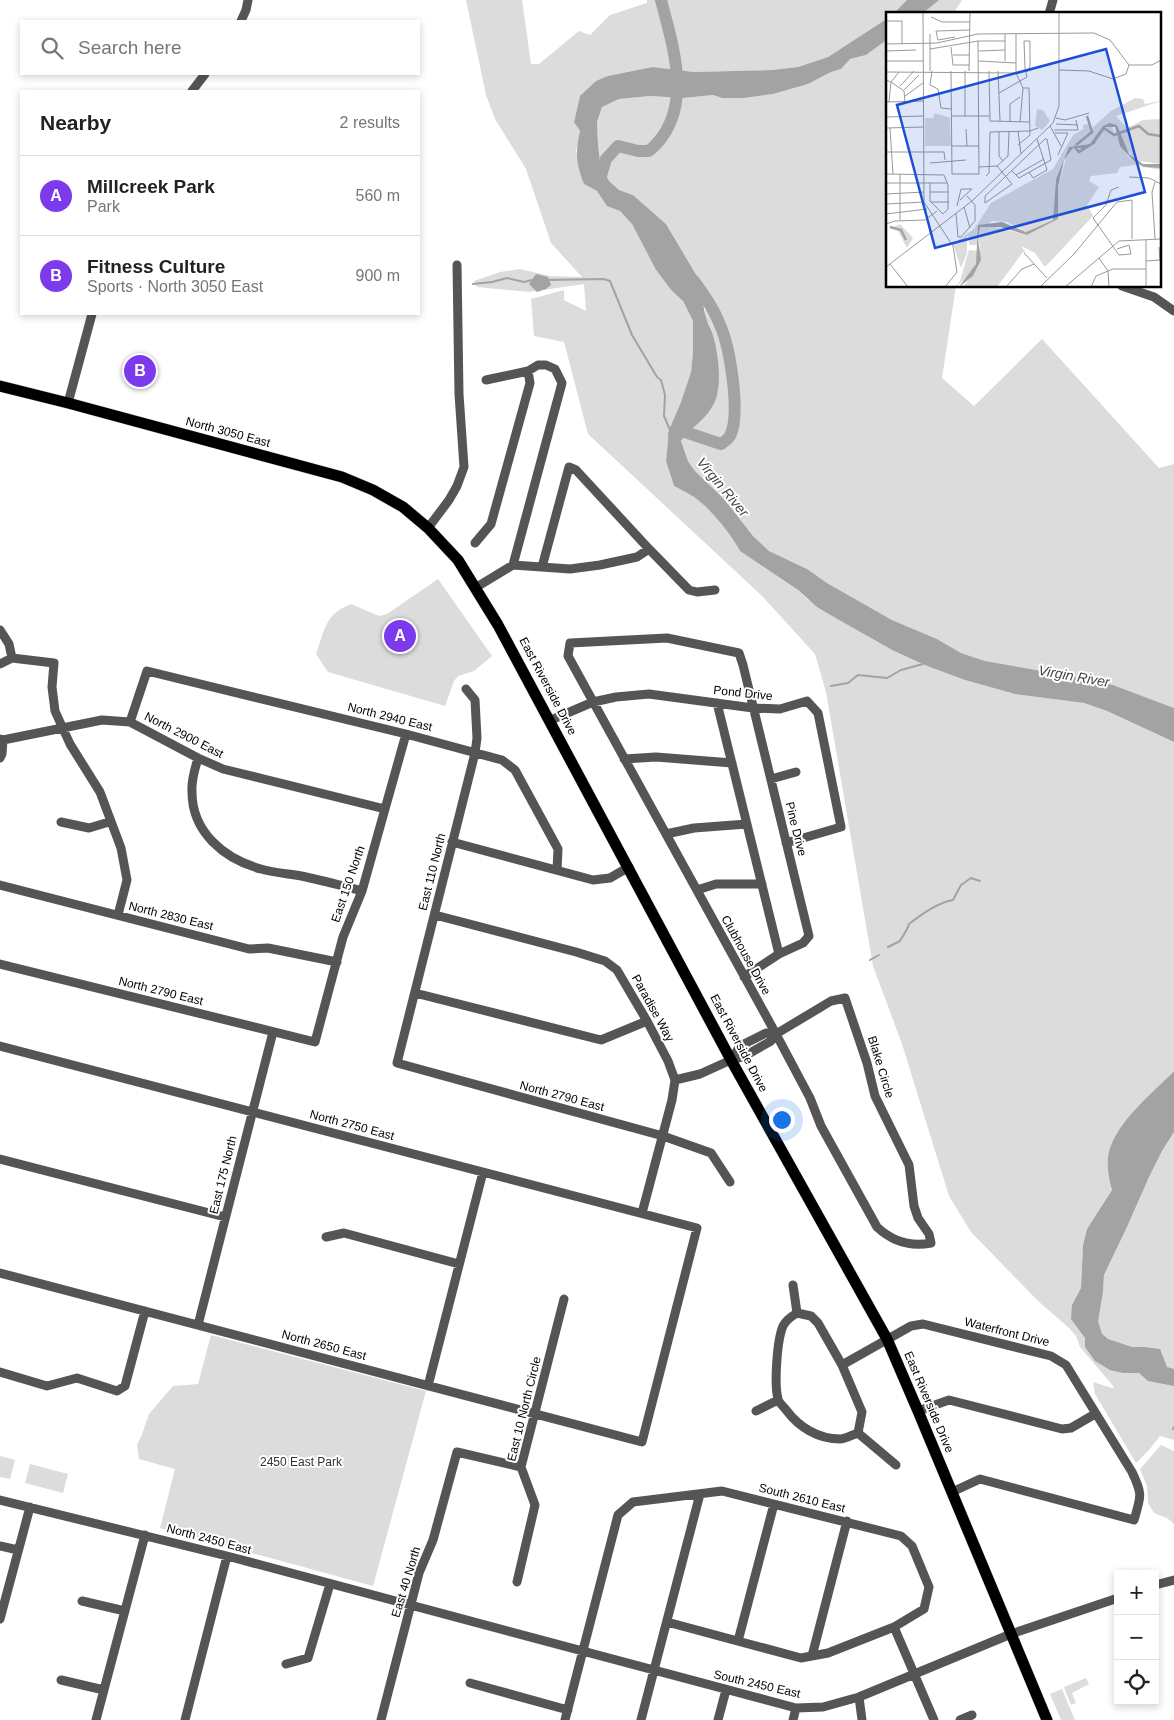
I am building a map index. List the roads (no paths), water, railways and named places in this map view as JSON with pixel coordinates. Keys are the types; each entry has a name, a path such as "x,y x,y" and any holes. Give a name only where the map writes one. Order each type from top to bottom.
{"main road":[{"name":"North 3050 East","path":"0,386 342,477 373,490 403,507 431,531"},
{"name":"East Riverside Drive","path":"431,531 458,560 498,625 551,720 731,1060 887,1339 1047,1720"}],"street":[{"path":"241,20 248,0"},
{"path":"193,90 204,75"},
{"path":"431,531 457,486 464,467 458,369 457,265"},
{"path":"1128,288 1154,297 1174,311"},
{"path":"68,403 92,315"},
{"path":"486,380 528,371 538,365 546,365 556,369 562,383 513,565"},
{"path":"475,542 490,524 530,384 528,371"},
{"path":"542,566 569,467 576,470 649,550 689,590 697,592 715,590"},
{"path":"475,588 513,565 570,569 637,557 649,550"},
{"path":"0,630 9,644 12,658"},
{"name":"Clubhouse Drive","path":"739,653 667,638 570,643 568,656 776,1034 810,1098 821,1126 877,1227 889,1238 918,1245 932,1243"},
{"name":"Pine Drive","path":"739,653 809,936 803,943 779,954 744,977"},
{"path":"0,664 12,658 54,663 52,687 54,711 70,744 100,792 120,848 127,880 118,915"},
{"name":"North 2940 East","path":"130,722 147,671 406,734 502,760 515,770 558,849 557,870"},
{"name":"East 110 North","path":"397,1063 475,753 477,738 475,700 466,689"},
{"name":"Pond Drive","path":"551,720 593,702 649,694 753,708 780,709 807,701 818,713 841,826 786,843"},
{"path":"717,703 779,954"},
{"name":"North 2900 East","path":"2,739 102,720 130,722 223,769 385,809"},
{"name":"East 150 North","path":"315,1042 343,937 362,891 406,734"},
{"path":"0,758 2,754 2,739"},
{"path":"624,759 656,757 732,763"},
{"path":"198,758 192,778 194,807 199,824 207,837 223,852 242,862 262,869 306,877 362,891"},
{"path":"770,779 796,772"},
{"path":"60,822 89,828 110,822"},
{"path":"666,834 694,828 747,824"},
{"path":"452,842 593,880 610,878 629,867"},
{"path":"696,890 716,884 762,884"},
{"name":"North 2830 East","path":"0,885 248,949 268,948 336,962"},
{"name":"Paradise Way","path":"435,915 604,961 617,970 647,1021 668,1061 675,1080"},
{"name":"North 2790 East","path":"0,964 315,1042"},
{"path":"415,993 601,1040 647,1021"},
{"name":"Blake Circle","path":"776,1034 830,1001 845,998 867,1063 874,1096 909,1165 914,1206 918,1218 929,1234 932,1243"},
{"name":"East 175 North","path":"198,1325 273,1032"},
{"path":"642,1213 672,1100 675,1080 700,1074 731,1060 743,1057 771,1041 776,1034"},
{"name":"North 2750 East","path":"0,1046 697,1228 642,1442"},
{"name":"North 2790 East","path":"397,1063 663,1136 711,1153 730,1182"},
{"path":"0,1159 226,1217"},
{"path":"428,1386 483,1172"},
{"path":"326,1237 344,1233 459,1264"},
{"name":"North 2650 East","path":"0,1273 642,1442"},
{"path":"793,1285 798,1313"},
{"name":"East 10 North Circle","path":"517,1582 535,1505 521,1467 564,1299"},
{"path":"0,1372 47,1386 77,1378 117,1391 125,1386 145,1311"},
{"path":"798,1313 811,1316 818,1323 842,1365 862,1412 858,1433 841,1439 808,1431 795,1422 778,1400 776,1379 781,1335 789,1318 798,1313"},
{"name":"Waterfront Drive","path":"842,1365 912,1326 923,1324 1051,1356 1066,1365 1140,1488 1140,1497 1134,1520 980,1480 952,1492"},
{"path":"756,1412 778,1400"},
{"path":"918,1411 949,1400 1062,1429 1071,1428 1095,1414"},
{"path":"858,1433 896,1465"},
{"name":"East 40 North","path":"381,1720 420,1573 433,1540 457,1452 521,1467"},
{"name":"South 2610 East","path":"583,1652 618,1515 633,1502 722,1491 901,1536 912,1546 929,1587 924,1609 894,1628"},
{"path":"641,1720 700,1494"},
{"name":"North 2450 East","path":"0,1500 227,1556 411,1606"},
{"path":"738,1641 774,1504"},
{"path":"0,1619 30,1507"},
{"path":"812,1656 847,1521"},
{"path":"96,1720 145,1535"},
{"path":"0,1546 18,1550"},
{"path":"185,1720 227,1556"},
{"path":"1159,1584 1174,1580"},
{"path":"286,1664 308,1658 330,1584"},
{"name":"South 2450 East","path":"411,1606 796,1708 823,1707 859,1698 1011,1634 1114,1599"},
{"path":"82,1601 125,1611"},
{"path":"666,1622 801,1658 828,1653 894,1628 934,1720"},
{"path":"565,1720 583,1652"},
{"path":"61,1680 104,1690"},
{"path":"470,1683 568,1710"},
{"path":"718,1720 726,1690"},
{"path":"859,1698 862,1720"},
{"path":"793,1720 796,1708"},
{"path":"960,1720 972,1715"}],"waterway":[{"name":"Virgin River","path":"599,182 606,159 618,146 638,151 649,151 663,135 672,118 677,80 675,59 661,0"},
{"path":"473,284 507,278 524,282 532,280"},
{"path":"547,280 604,279 610,281 632,335 657,377 661,380 665,395 664,416 670,430"},
{"name":"Virgin River","path":"674,435 682,431 721,444 730,436 733,426 733,381 724,335 712,308 694,281"},
{"path":"831,686 848,683 858,675 887,678 901,670 923,664"},
{"path":"888,947 900,941 909,924 919,916 935,906 953,900 961,885 971,878 980,881"},
{"path":"870,960 879,955"}],"place":[{"name":"Fitness Culture","path":"140,371"},
{"name":"Millcreek Park","path":"400,636"}],"park label":[{"name":"2450 East Park","path":"301,1462"}]}
